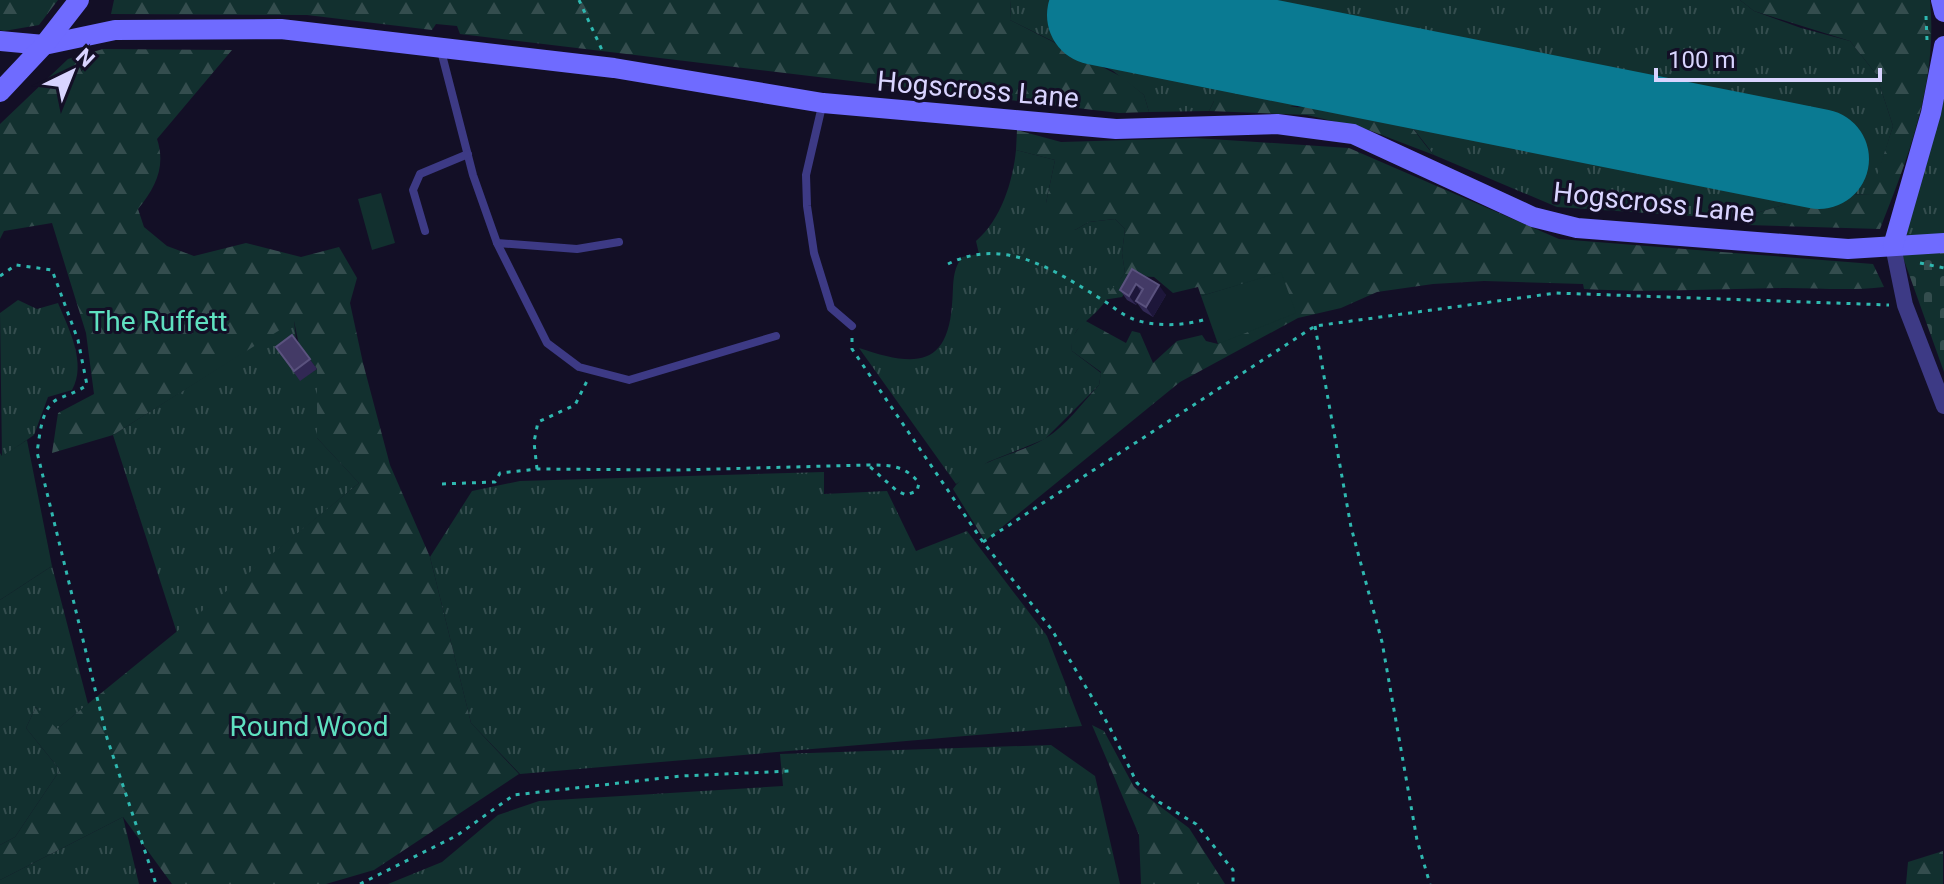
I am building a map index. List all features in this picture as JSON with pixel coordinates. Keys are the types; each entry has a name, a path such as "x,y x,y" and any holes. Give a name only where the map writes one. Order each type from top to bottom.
{"street":[{"path":"0,92 44,45 79,0 95,32"},
{"path":"1941,0 1944,12"},
{"name":"Hogscross Lane","path":"44,45 95,32 281,29 614,68 823,103 1116,129 1277,124 1353,134 1533,217 1577,228 1848,249 1944,243"},
{"path":"0,41 44,45"},
{"path":"1944,46 1931,113 1893,246 1905,305 1944,406"}],"lane":[{"path":"440,47 468,154 497,243 547,343 579,367 629,380 776,336"},
{"path":"823,103 806,175 807,206 814,253 831,308 852,326"},
{"path":"425,231 413,190 420,174 468,154"},
{"path":"497,243 577,249 619,242"}],"path":[{"path":"579,0 602,46 602,59 614,68"},
{"path":"948,264 962,257 1006,252 1053,271 1133,319 1189,324 1206,319"},
{"path":"0,276 16,265 52,270 78,340 87,385 70,397 58,399 46,410 37,452 107,738 156,884"},
{"path":"983,542 1315,326 1556,293 1905,305"},
{"path":"852,326 852,349 983,542 1052,630 1109,726 1137,783 1159,802 1196,824 1233,870 1233,884"},
{"path":"1315,326 1351,527 1382,642 1417,840 1430,884"},
{"path":"537,469 534,442 538,422 575,405 585,391 590,370"},
{"path":"442,484 495,482 500,473 537,469 679,470 868,465 896,465 919,483 917,491 906,495 897,491 868,465"},
{"path":"360,884 456,836 514,795 681,776 791,771"}],"green space":[{"path":"0,0 58,0 39,25 4,31 0,30"},
{"path":"114,0 1011,0 1010,20 1122,77 1144,95 1149,112 1119,113 460,34 457,26 436,24 432,30 307,15 111,14"},
{"path":"1011,0 1740,0 1754,11 1850,41 1876,74 1893,126 1872,194 1814,196 1736,219 1557,207 1434,155 1401,113 1356,92 1322,104 1304,106 1214,101 1209,111 1149,112 1144,95 1113,71 1010,20"},
{"path":"1740,0 1930,0 1930,59 1919,117 1880,229 1748,225 1736,219 1814,196 1871,194 1893,126 1876,74 1850,41 1754,11"},
{"path":"103,49 232,50 157,139 160,149 158,176 138,209 144,227 167,246 194,256 246,243 301,257 339,247 357,278 350,303 363,363 390,465 430,557 471,723 519,774 374,870 326,884 172,884 123,817 0,880 0,845 15,837 60,770 26,728 36,707 57,729 359,483 317,438 317,369 299,345 294,321 113,435 52,453 58,413 94,394 86,333 52,223 4,231 0,239 0,124 68,59"},
{"path":"1248,80 1263,84 1289,106 1295,107 1334,103 1354,93 1367,92 1379,96 1400,113 1434,155 1366,129 1307,115 1209,111 1214,101"},
{"path":"1944,85 1944,234 1911,238 1902,232"},
{"path":"1017,130 1061,142 1196,138 1349,148 1559,239 1873,264 1884,287 1635,291 1584,289 1583,284 1484,281 1377,292 1341,308 1298,318 1180,382 985,541 953,489 984,464 1053,433 1099,385 1101,372 1072,351 1071,339 1084,320 1126,343 1132,331 1140,333 1153,363 1177,341 1202,335 1206,341 1218,344 1281,273 1201,296 1198,287 1173,293 1154,277 1137,276 1122,297 1103,300 1125,273 1122,253 1125,229 1115,219 1089,222 1075,230 1047,223 1046,203 1055,160 1016,150"},
{"path":"1016,150 1055,160 1046,203 1075,230 1089,222 1115,219 1125,229 1122,253 1125,273 1102,306 1073,337 1072,351 1101,373 1099,385 1045,439 988,462 956,484 859,348 910,359 923,358 943,342 949,326 956,268 962,257 979,254 976,241 999,211 1012,174"},
{"path":"381,193 395,243 372,250 358,199"},
{"path":"1900,249 1944,250 1944,372"},
{"path":"1281,272 1296,313 1218,344 1201,296"},
{"path":"18,300 37,309 58,303 75,346 78,369 72,390 48,397 34,435 2,457 0,313"},
{"path":"294,320 300,380 317,369 317,438 359,483 177,633 113,435"},
{"path":"27,440 52,566 0,600 0,453 2,456"},
{"path":"824,472 824,494 887,491 916,551 967,531 1047,636 1082,726 520,774 471,723 430,557 472,491 520,481"},
{"path":"52,566 88,704 56,730 36,707 26,728 60,770 15,837 0,845 0,600"},
{"path":"1092,725 1104,731 1134,787 1189,828 1225,884 1141,884 1139,835"},
{"path":"1051,745 1095,776 1120,884 388,884 442,862 498,815 539,801 783,786 780,754"},
{"path":"123,817 139,884 0,884 0,880"},
{"path":"1943,851 1943,884 1906,884 1908,862"}],"building":[{"path":"1132,269 1159,285 1146,307 1136,301 1143,289 1136,284 1129,296 1120,290"},
{"path":"292,335 310,359 294,371 276,347"}],"runway":[{"path":"1097,15 1819,159"}],"park label":[{"name":"The Ruffett","path":"158,321"},
{"name":"Round Wood","path":"309,726"}]}
